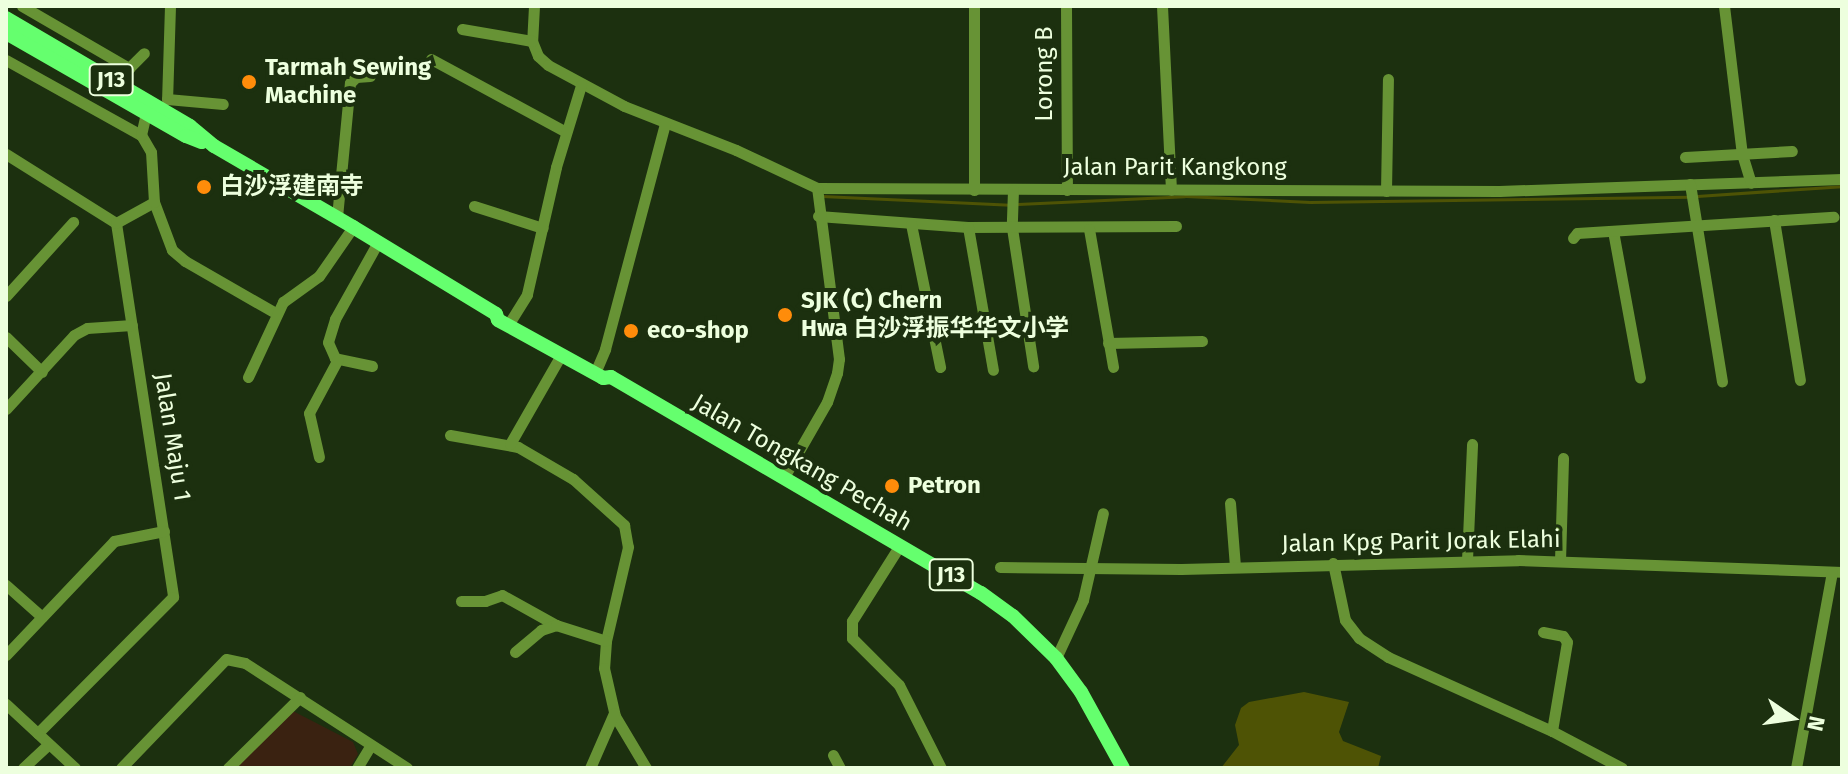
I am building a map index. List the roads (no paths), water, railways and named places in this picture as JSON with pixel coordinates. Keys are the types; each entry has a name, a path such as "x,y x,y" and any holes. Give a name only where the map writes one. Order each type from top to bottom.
{"main road":[{"name":"Jalan Tongkang Pechah","path":"6,18 190,126 214,146 496,314 502,312 510,322 561,355 598,369"},
{"name":"Jalan Tongkang Pechah","path":"6,33 157,107"},
{"name":"Jalan Tongkang Pechah","path":"510,322 598,369 784,477 1004,609 1056,658 1081,692 1123,768"}],"street":[{"path":"22,6 130,68 144,53"},
{"path":"141,135 157,107 170,6"},
{"path":"534,6 532,41 538,56 581,85 665,123 736,150 817,188 818,216 839,359 827,402 784,477"},
{"path":"974,6 974,190"},
{"name":"Lorong B","path":"1066,6 1067,190"},
{"path":"1162,6 1171,190"},
{"path":"1724,6 1742,154 1751,183"},
{"path":"462,29 532,41"},
{"path":"101,74 104,53"},
{"path":"431,59 566,132"},
{"path":"6,60 141,135 151,152 154,202 172,250 185,261 277,314"},
{"path":"337,217 350,83 356,77 370,76"},
{"path":"1386,191 1388,79"},
{"path":"510,322 527,294 566,132 581,85"},
{"path":"157,107 223,104"},
{"path":"598,369 665,123"},
{"path":"1685,157 1792,151"},
{"path":"6,154 116,223 154,202"},
{"name":"Jalan Parit Kangkong","path":"817,188 974,190 1013,194 1067,190 1534,190 1691,188 1842,179"},
{"path":"1691,188 1722,381"},
{"path":"1013,194 1012,228 1033,366"},
{"path":"474,206 543,228"},
{"path":"818,216 968,227 1089,229 1176,226"},
{"path":"1573,238 1577,233 1834,217"},
{"path":"1774,220 1800,380"},
{"path":"6,296 73,222"},
{"name":"Jalan Maju 1","path":"38,733 173,597 116,223"},
{"path":"911,224 940,367"},
{"path":"248,377 283,302 319,276 353,227"},
{"path":"968,227 993,370"},
{"path":"1089,229 1113,367"},
{"path":"1613,231 1640,378"},
{"path":"372,366 338,359 328,342 335,319 378,242"},
{"path":"6,409 74,335 87,328 132,325"},
{"path":"6,337 42,372"},
{"path":"1108,343 1202,341"},
{"path":"510,444 561,355"},
{"path":"319,457 309,413 338,359"},
{"path":"450,435 510,444 573,479 624,525 628,547 606,641 604,668 614,713 646,768"},
{"path":"1468,555 1472,444"},
{"path":"1560,556 1563,458"},
{"path":"1230,503 1235,567"},
{"path":"1056,658 1071,632 1091,570 1103,513"},
{"path":"6,655 114,541 164,531"},
{"path":"900,545 858,609 852,621 852,638 899,685 941,768"},
{"name":"Jalan Kpg Parit Jorak Elahi","path":"1000,567 1091,570 1235,567 1468,555 1560,556 1837,572"},
{"path":"1333,563 1345,620 1359,638 1388,657 1552,731 1622,768"},
{"path":"1796,768 1837,572"},
{"path":"6,585 42,617"},
{"path":"461,601 467,598 485,601 502,595 556,625 606,641"},
{"path":"515,652 541,630 556,625"},
{"path":"1543,632 1563,636 1567,642 1552,731"},
{"path":"121,768 226,659 234,660 300,697 407,768"},
{"path":"228,768 300,697"},
{"path":"6,704 75,768"},
{"path":"590,768 614,713"},
{"path":"23,768 49,744"},
{"path":"357,768 370,746"},
{"path":"833,755 840,768"}],"waterway":[{"path":"1697,196 1842,186"},
{"path":"822,196 1010,205"},
{"path":"1018,204 1185,196 1310,202 1690,197"}],"place":[{"name":"Tarmah Sewing Machine","path":"249,82"},
{"name":"白沙浮建南寺","path":"204,187"},
{"name":"SJK (C) Chern Hwa 白沙浮振华华文小学","path":"785,315"},
{"name":"eco-shop","path":"631,331"},
{"name":"Petron","path":"892,486"}]}
